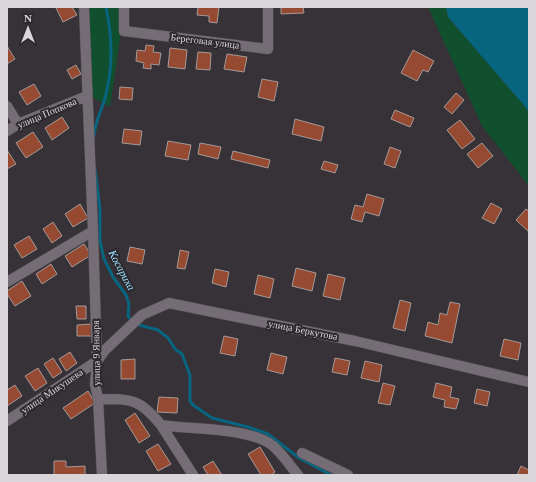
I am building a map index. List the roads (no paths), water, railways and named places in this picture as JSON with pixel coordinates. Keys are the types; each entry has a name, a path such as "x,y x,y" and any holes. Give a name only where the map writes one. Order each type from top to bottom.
{"street":[{"name":"улица 9 Января","path":"84,7 97,361 95,376 98,399 102,475"},
{"name":"Береговая улица","path":"124,7 124,31 268,49 268,7"},
{"name":"улица Попкова","path":"7,131 18,124 87,96"},
{"path":"7,106 18,124"},
{"path":"7,282 93,231"},
{"name":"улица Беркутова","path":"97,361 105,350 142,314 169,303 355,341 529,382"},
{"name":"улица Микушева","path":"7,421 97,361"},
{"path":"98,399 122,399 137,402 148,409 161,425 193,475"},
{"path":"161,425 249,435 262,439 273,446 298,475"},
{"path":"302,453 348,475"}],"water":[{"path":"446,7 529,7 529,115 527,109 448,17"}],"waterway":[{"name":"Косариха","path":"94,136 96,125 105,99 110,73 110,28 106,7"},
{"name":"Косариха","path":"95,169 100,209 100,241 104,259 113,277 126,295 129,304 128,316 131,320 139,325 158,330 168,338 175,349 182,354 190,375 190,401 193,405 212,418 248,427 268,434 299,458 331,475"}]}
